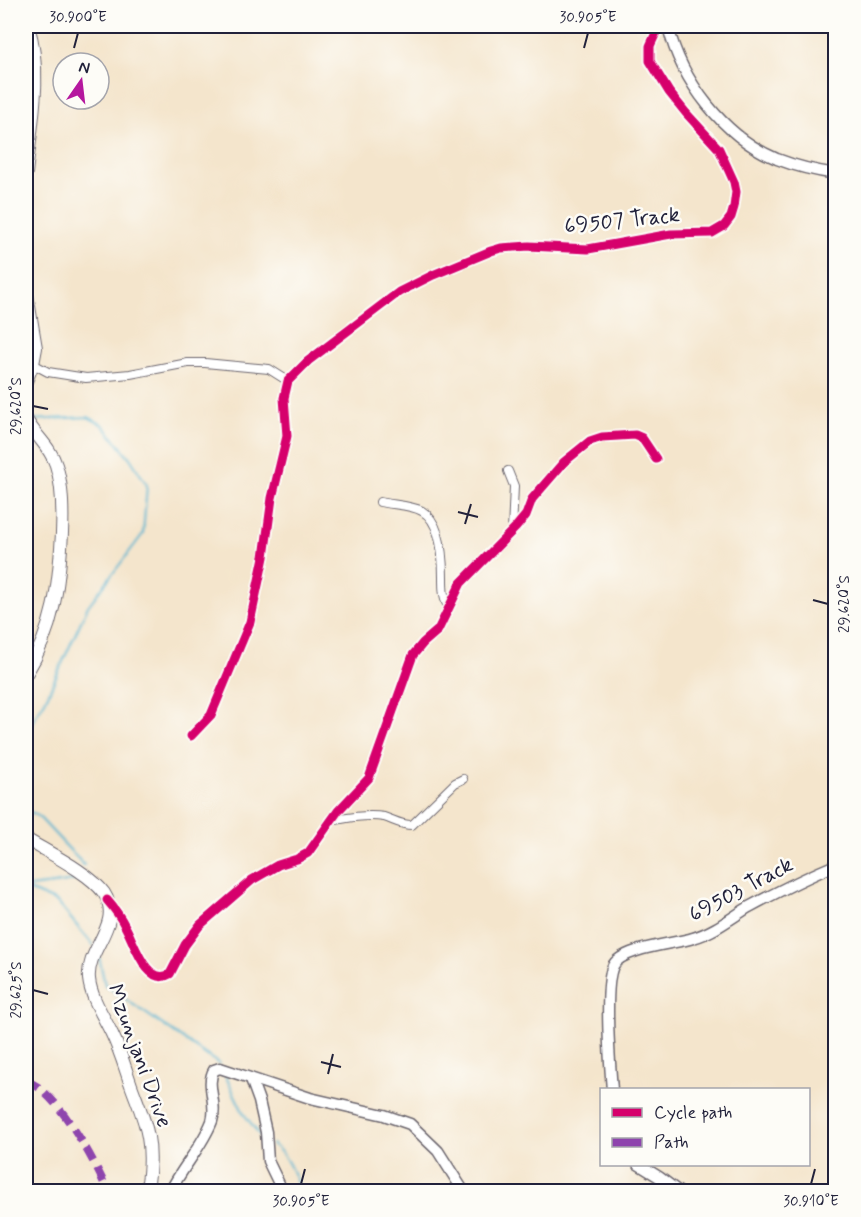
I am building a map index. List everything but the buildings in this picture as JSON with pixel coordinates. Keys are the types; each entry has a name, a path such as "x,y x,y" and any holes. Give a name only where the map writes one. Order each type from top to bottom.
{"main road":[{"path":"26,173 36,74 33,42 28,26"},
{"path":"26,289 36,342 33,364 26,381"},
{"path":"26,419 34,433 46,444 56,465 63,516 59,581 54,604 44,641 26,674"},
{"path":"26,839 90,881 104,893 107,900"},
{"name":"Mzunjani Drive","path":"107,900 111,912 109,924 93,956 89,980 101,1014 117,1046 149,1138 146,1191"}],"street":[{"name":"69507 Track","path":"288,381 308,361 394,296 414,284 491,251 529,246 588,249 670,234 712,233 724,226 731,217 734,207 736,192 734,182 719,149 669,93 650,61 650,45 659,26"},
{"path":"669,26 671,39 691,81 715,112 737,134 776,159 836,174"},
{"path":"33,364 48,372 86,378 130,374 188,363 205,363 269,369 288,381 284,398 286,442 268,517 264,557 247,631 211,715 191,736"},
{"path":"107,900 118,913 138,955 150,972 166,976 170,974 185,945 200,925 252,879 308,853 330,821 369,778 413,655 438,630 461,583 526,515 532,499 564,462 590,441 602,437 635,435 642,438 656,459"},
{"path":"508,471 514,486 512,531"},
{"path":"380,502 422,510 436,527 443,592 449,609"},
{"path":"330,821 381,817 412,825 455,783 463,779"},
{"name":"69503 Track","path":"612,1088 609,999 610,977 614,963 635,952 693,938 710,931 793,884 836,865"},
{"path":"170,1191 200,1144 213,1118 214,1101 209,1082 214,1070 220,1068 310,1098 384,1115 410,1125 438,1151 464,1191"},
{"path":"251,1079 266,1132 268,1161 283,1191"},
{"path":"641,1166 679,1191"}],"waterway":[{"path":"26,763 33,720 45,701 88,606 143,534 147,485 130,458 103,425 88,417 32,420"},
{"path":"26,801 28,811 38,816 84,865"},
{"path":"26,888 76,879"},
{"path":"26,889 57,902 93,945"},
{"path":"99,957 105,985 219,1064"},
{"path":"225,1075 244,1114 261,1137"},
{"path":"272,1144 286,1159 301,1192"}],"marked path":[{"path":"26,1080 43,1091 72,1126 89,1153 108,1192"}],"cycle path":[{"path":"191,736 211,715 250,622 264,557 272,498 287,436 284,398 288,381 308,361 399,292 491,251 529,246 588,249 671,234 712,233 724,226 731,217 736,192 734,182 719,149 669,92 650,61 650,46 659,26"},
{"path":"107,900 122,921 148,969 162,977 170,974 185,945 200,925 252,880 278,865 308,853 338,811 369,778 413,655 438,630 461,583 516,527 526,515 532,499 564,462 590,441 602,437 635,435 642,438 656,459"}]}
